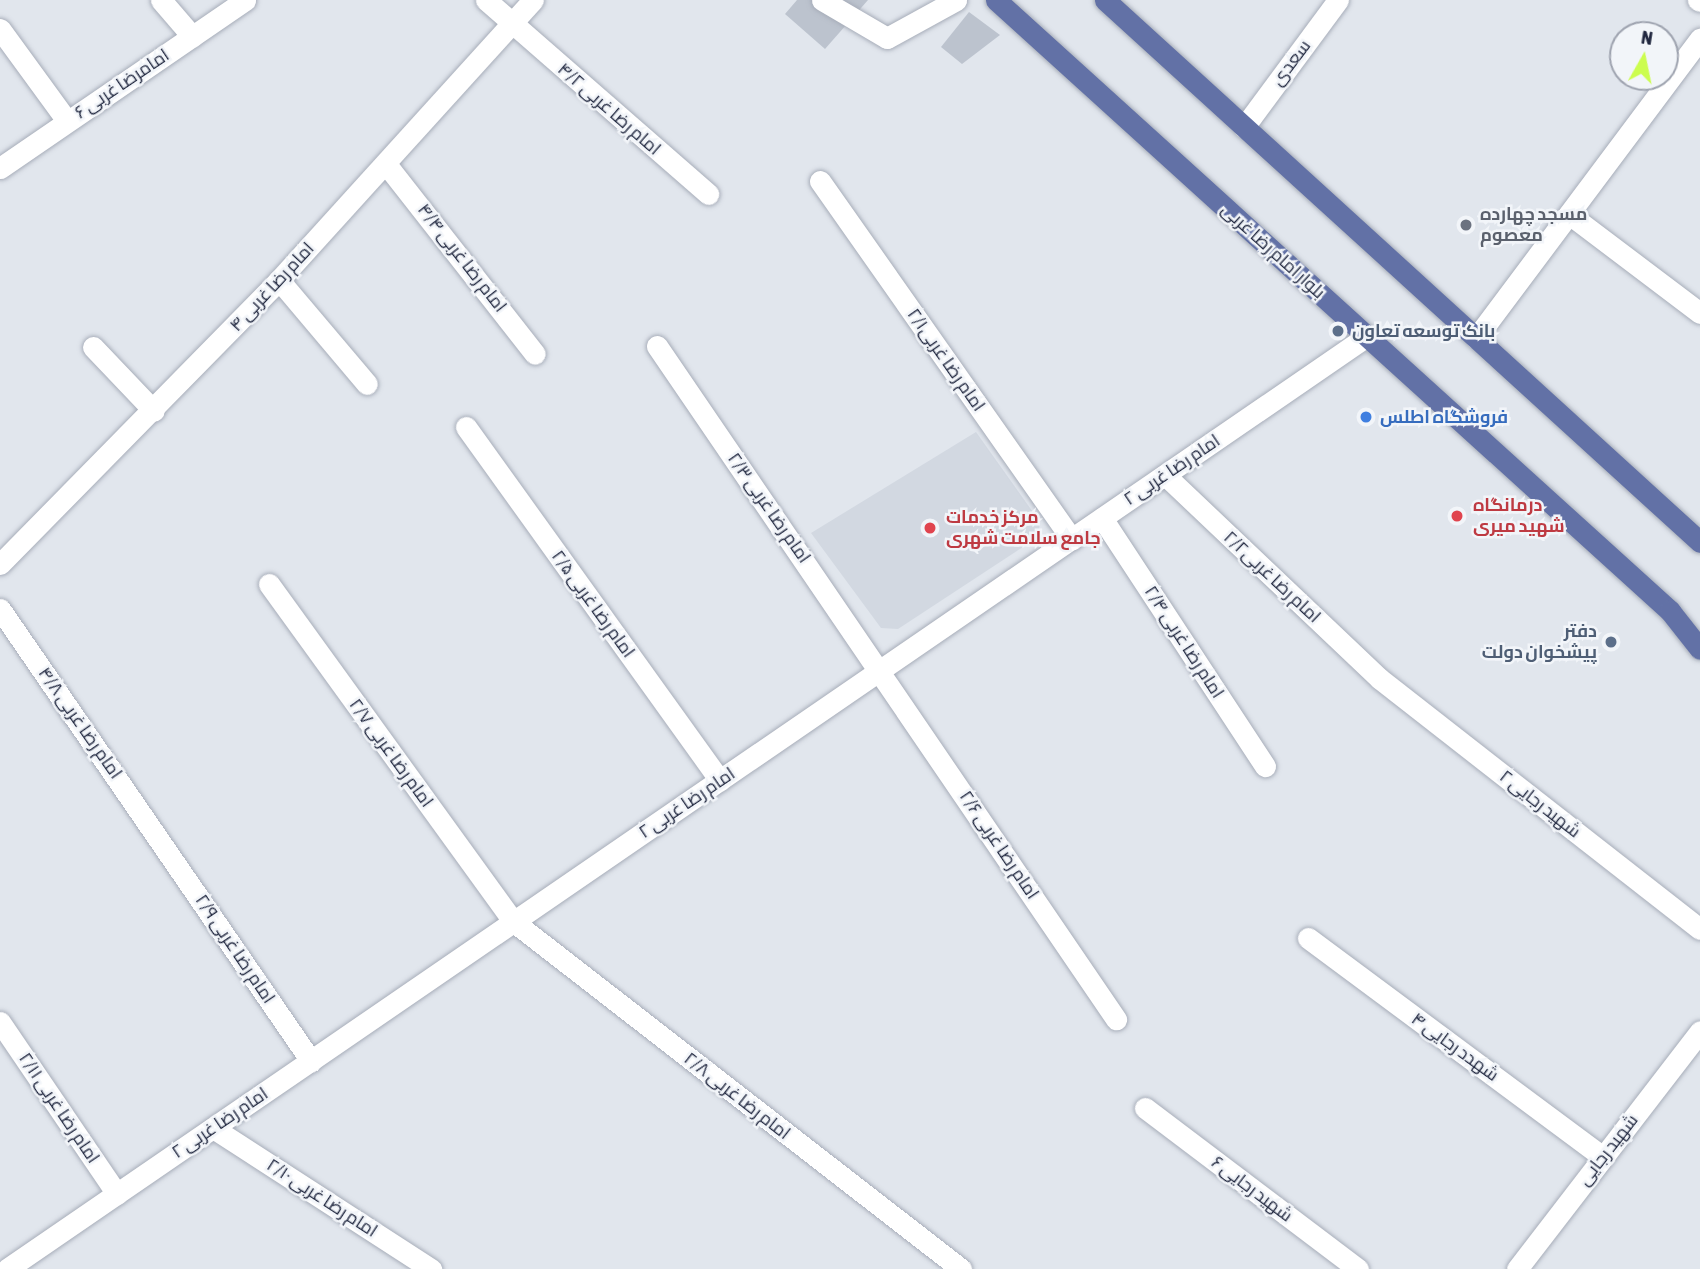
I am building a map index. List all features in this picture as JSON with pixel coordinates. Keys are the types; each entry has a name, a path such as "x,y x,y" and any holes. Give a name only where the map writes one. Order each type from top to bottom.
{"main road":[{"name":"بلوار امام رضا غربی","path":"996,0 1670,611 1700,649"},
{"path":"1105,0 1700,542"}],"street":[{"path":"161,0 192,36"},
{"name":"امامرضا غربی ۶","path":"0,169 245,0"},
{"name":"امام رضا غربی ۴/۲","path":"486,0 708,194"},
{"name":"امام رضا غربی ۴","path":"0,564 154,411 279,280 533,0"},
{"path":"822,0 887,38 956,0"},
{"name":"سعدی","path":"1244,127 1338,0"},
{"path":"0,29 67,121"},
{"path":"1476,338 1700,39"},
{"name":"امام رضا غربی ۴/۴","path":"386,164 536,354"},
{"name":"امام رضا غربی۲/۱","path":"820,181 1072,539"},
{"path":"1569,214 1700,313"},
{"path":"279,280 367,384"},
{"name":"امام رضا غربی ۲","path":"7,1269 1367,337"},
{"name":"امام رضا غربی ۲/۳","path":"657,346 881,670"},
{"path":"93,347 154,411"},
{"name":"امام رضا غربی ۲/۵","path":"466,427 720,780"},
{"name":"امام رضا غربی۲/۲","path":"1164,475 1380,679"},
{"name":"امام رضا غربی ۲/۴","path":"1102,518 1265,766"},
{"name":"امام رضا غربی ۲/۷","path":"269,584 514,922"},
{"name":"امام رضا غربی ۴/۸","path":"0,609 159,837"},
{"name":"امام رضا غربی ۲/۶","path":"881,670 1116,1019"},
{"name":"شهید رجایی ۲","path":"1380,679 1700,929"},
{"name":"امام رضا غربی ۲/۹","path":"159,837 311,1060"},
{"name":"امام رضا غربی ۲/۸","path":"514,922 961,1269"},
{"name":"شهدد رجایی ۴","path":"1308,938 1602,1156"},
{"name":"امام رضا غربی ۲/۱۱","path":"0,1022 117,1194"},
{"name":"شهید رجایی","path":"1517,1269 1700,1031"},
{"name":"شهید رجایی ۶","path":"1146,1108 1358,1269"},
{"name":"امام رضا غربی ۲/۱۰","path":"213,1128 431,1269"}],"shaded area":[{"name":"مرکز خدمات جامع سلامت شهری","path":"976,432 1040,522 1038,537 898,629 881,628 811,533"}],"building":[{"path":"797,0 868,0 825,49 785,14"},
{"path":"969,12 1000,35 962,64 941,47"}],"place":[{"name":"مسجد چهارده معصوم","path":"1466,225"},
{"name":"بانک توسعه تعاون","path":"1338,331"},
{"name":"فروشگاه اطلس","path":"1366,417"},
{"name":"درمانگاه شهید میری","path":"1457,516"},
{"name":"مرکز خدمات جامع سلامت شهری","path":"930,528"},
{"name":"دفتر پیشخوان دولت","path":"1611,642"}]}
